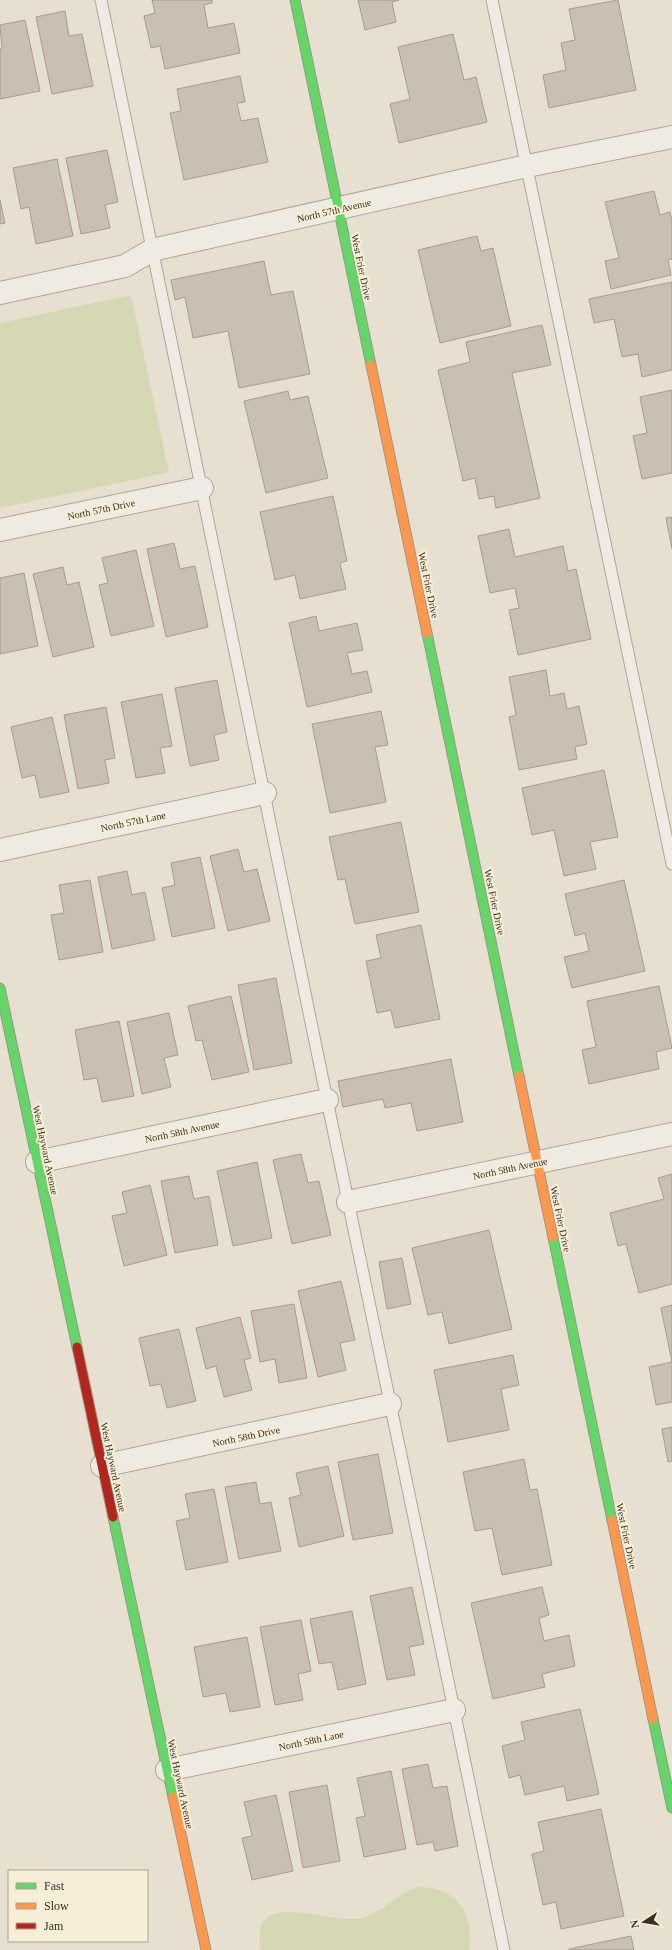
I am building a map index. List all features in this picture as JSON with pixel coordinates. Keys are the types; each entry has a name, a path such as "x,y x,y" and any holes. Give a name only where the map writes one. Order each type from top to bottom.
{"street":[{"name":"West Frier Drive","path":"295,0 672,1808"},
{"name":"North 57th Avenue","path":"0,293 126,266 152,250 527,166 672,137"},
{"name":"North 57th Drive","path":"0,530 202,488"},
{"name":"North 57th Lane","path":"0,850 265,793"},
{"name":"West Hayward Avenue","path":"0,988 206,1950"},
{"name":"North 58th Avenue","path":"37,1162 327,1100"},
{"name":"North 58th Avenue","path":"348,1202 672,1134"},
{"name":"North 58th Drive","path":"102,1466 390,1404"},
{"name":"North 58th Lane","path":"167,1770 454,1710"}],"lane":[{"path":"101,0 348,1202 504,1950"},
{"path":"492,0 672,864"}],"green space":[{"path":"131,295 169,472 0,508 0,323"},
{"path":"417,1887 443,1891 460,1904 469,1924 469,1950 261,1950 260,1930 267,1918 279,1913 295,1912 348,1919 361,1918 374,1913 409,1890"}],"building":[{"path":"152,0 212,0 212,3 204,5 208,28 234,23 240,53 165,69 160,46 151,48 144,16 155,13"},
{"path":"358,0 399,0 392,2 396,22 365,30"},
{"path":"618,0 636,90 549,108 543,75 566,70 561,43 575,40 569,9"},
{"path":"65,11 69,36 82,34 93,86 52,94 36,17"},
{"path":"25,20 40,91 0,99 0,49 2,48 0,25"},
{"path":"453,34 464,80 476,77 487,122 399,143 390,104 410,99 398,47"},
{"path":"240,76 245,102 237,103 241,121 258,118 268,162 184,180 170,113 181,111 177,89"},
{"path":"107,150 118,202 105,205 110,228 81,234 66,158"},
{"path":"57,159 73,236 36,244 29,207 21,209 13,168"},
{"path":"654,191 660,215 670,212 672,222 672,259 668,260 671,275 611,289 605,261 619,258 605,202"},
{"path":"0,200 5,223 0,224"},
{"path":"477,236 481,251 493,248 511,326 440,343 418,250"},
{"path":"264,261 271,295 293,291 310,374 239,388 228,331 193,338 185,297 175,300 171,280"},
{"path":"672,282 672,370 642,377 638,354 622,357 614,319 594,323 589,299"},
{"path":"542,325 551,365 512,373 540,498 496,508 494,496 479,499 475,478 463,481 438,370 470,362 466,342"},
{"path":"672,390 672,473 642,479 633,436 647,433 640,397"},
{"path":"288,391 290,400 308,396 328,478 266,493 244,401"},
{"path":"333,496 347,561 340,563 346,589 300,599 295,575 275,580 260,512"},
{"path":"672,517 672,549 666,518"},
{"path":"509,529 515,557 563,546 568,571 576,569 591,639 518,655 509,610 519,608 515,588 490,593 478,536"},
{"path":"174,543 180,569 195,566 208,627 166,637 147,549"},
{"path":"136,550 154,626 111,636 99,585 108,583 102,558"},
{"path":"63,567 67,585 79,582 94,647 53,657 33,574"},
{"path":"24,573 38,646 0,654 0,578"},
{"path":"316,616 319,631 357,623 363,650 347,653 352,674 367,671 372,692 307,707 289,623"},
{"path":"546,670 550,696 564,693 567,709 579,706 587,744 575,747 577,759 519,770 509,717 516,715 509,677"},
{"path":"217,680 227,732 214,735 219,760 190,766 175,688"},
{"path":"162,694 172,746 160,748 165,773 136,778 121,702"},
{"path":"106,707 115,758 105,760 109,783 78,789 64,715"},
{"path":"381,711 388,745 375,747 386,802 330,813 312,724"},
{"path":"52,717 69,792 40,798 35,775 22,778 11,727"},
{"path":"604,770 618,837 590,842 596,869 564,876 554,830 532,835 522,788"},
{"path":"401,822 419,912 355,924 345,879 338,880 329,837"},
{"path":"238,849 244,872 257,869 270,921 228,931 210,856"},
{"path":"200,857 215,928 172,937 162,888 175,885 171,863"},
{"path":"127,871 132,895 145,892 155,940 112,949 98,877"},
{"path":"90,880 103,952 59,960 51,915 64,913 59,885"},
{"path":"624,880 645,971 572,988 564,957 589,951 585,933 575,936 565,894"},
{"path":"421,925 440,1019 395,1028 391,1010 377,1013 366,961 381,958 376,935"},
{"path":"276,978 292,1063 254,1070 238,985"},
{"path":"659,986 672,1048 656,1052 659,1069 589,1084 582,1050 596,1047 587,1001"},
{"path":"231,996 249,1072 212,1080 202,1040 196,1041 188,1006"},
{"path":"169,1013 178,1055 164,1058 171,1087 142,1094 127,1022"},
{"path":"119,1021 134,1096 102,1102 97,1078 84,1080 75,1030"},
{"path":"451,1059 463,1122 417,1131 411,1103 385,1108 383,1099 343,1107 338,1081"},
{"path":"301,1154 308,1183 319,1181 331,1235 292,1244 273,1160"},
{"path":"257,1162 272,1238 233,1246 217,1171"},
{"path":"672,1174 672,1284 639,1293 626,1244 618,1246 610,1213 664,1199 658,1178"},
{"path":"189,1176 194,1199 209,1196 218,1245 175,1253 161,1181"},
{"path":"150,1185 167,1255 124,1266 112,1216 127,1213 122,1192"},
{"path":"489,1230 512,1329 449,1344 442,1312 428,1315 412,1248"},
{"path":"402,1258 411,1304 387,1309 379,1262"},
{"path":"341,1281 355,1340 340,1343 346,1370 318,1377 298,1291"},
{"path":"294,1304 307,1378 279,1383 275,1359 260,1362 251,1311"},
{"path":"672,1305 672,1362 661,1308"},
{"path":"240,1317 251,1358 244,1360 252,1390 224,1397 216,1366 206,1369 196,1328"},
{"path":"179,1329 196,1401 167,1408 161,1384 150,1386 139,1338"},
{"path":"513,1355 519,1385 501,1389 509,1430 448,1442 434,1370"},
{"path":"672,1362 672,1402 656,1405 649,1367"},
{"path":"672,1427 672,1461 668,1462 662,1429"},
{"path":"378,1454 393,1533 353,1540 338,1462"},
{"path":"524,1459 530,1490 537,1489 552,1565 502,1575 492,1528 475,1531 463,1472"},
{"path":"328,1466 344,1536 299,1547 289,1498 301,1495 296,1473"},
{"path":"256,1482 260,1504 271,1502 281,1551 239,1559 225,1487"},
{"path":"214,1489 228,1562 186,1570 176,1521 190,1518 185,1494"},
{"path":"412,1587 424,1644 409,1647 415,1675 387,1680 370,1596"},
{"path":"542,1587 549,1615 539,1618 544,1641 569,1635 575,1666 542,1674 545,1687 493,1699 471,1603"},
{"path":"352,1611 366,1684 338,1690 332,1662 319,1664 310,1619"},
{"path":"301,1620 311,1671 298,1674 303,1700 275,1705 260,1627"},
{"path":"247,1637 260,1707 230,1712 226,1693 203,1697 194,1647"},
{"path":"580,1709 599,1794 567,1801 564,1786 525,1795 520,1775 509,1778 502,1746 525,1740 521,1722"},
{"path":"428,1764 433,1788 447,1786 458,1846 435,1851 433,1842 417,1845 402,1769"},
{"path":"391,1771 406,1849 364,1857 356,1818 365,1816 357,1778"},
{"path":"327,1785 340,1861 303,1868 289,1792"},
{"path":"276,1795 293,1871 252,1880 242,1838 252,1836 244,1802"},
{"path":"601,1809 624,1916 561,1929 556,1902 543,1905 532,1854 544,1851 538,1822"},
{"path":"631,1936 634,1950 569,1950 569,1949"}],"traffic: fast":[{"path":"295,0 371,365"},
{"path":"427,633 519,1076"},
{"path":"0,988 77,1347"},
{"path":"553,1237 612,1520"},
{"path":"113,1517 173,1797"},
{"path":"653,1719 672,1808"}],"traffic: slow":[{"path":"371,365 427,633"},
{"path":"519,1076 553,1237"},
{"path":"612,1520 653,1719"},
{"path":"173,1797 206,1950"}],"traffic: jam":[{"path":"77,1347 113,1517"}]}
